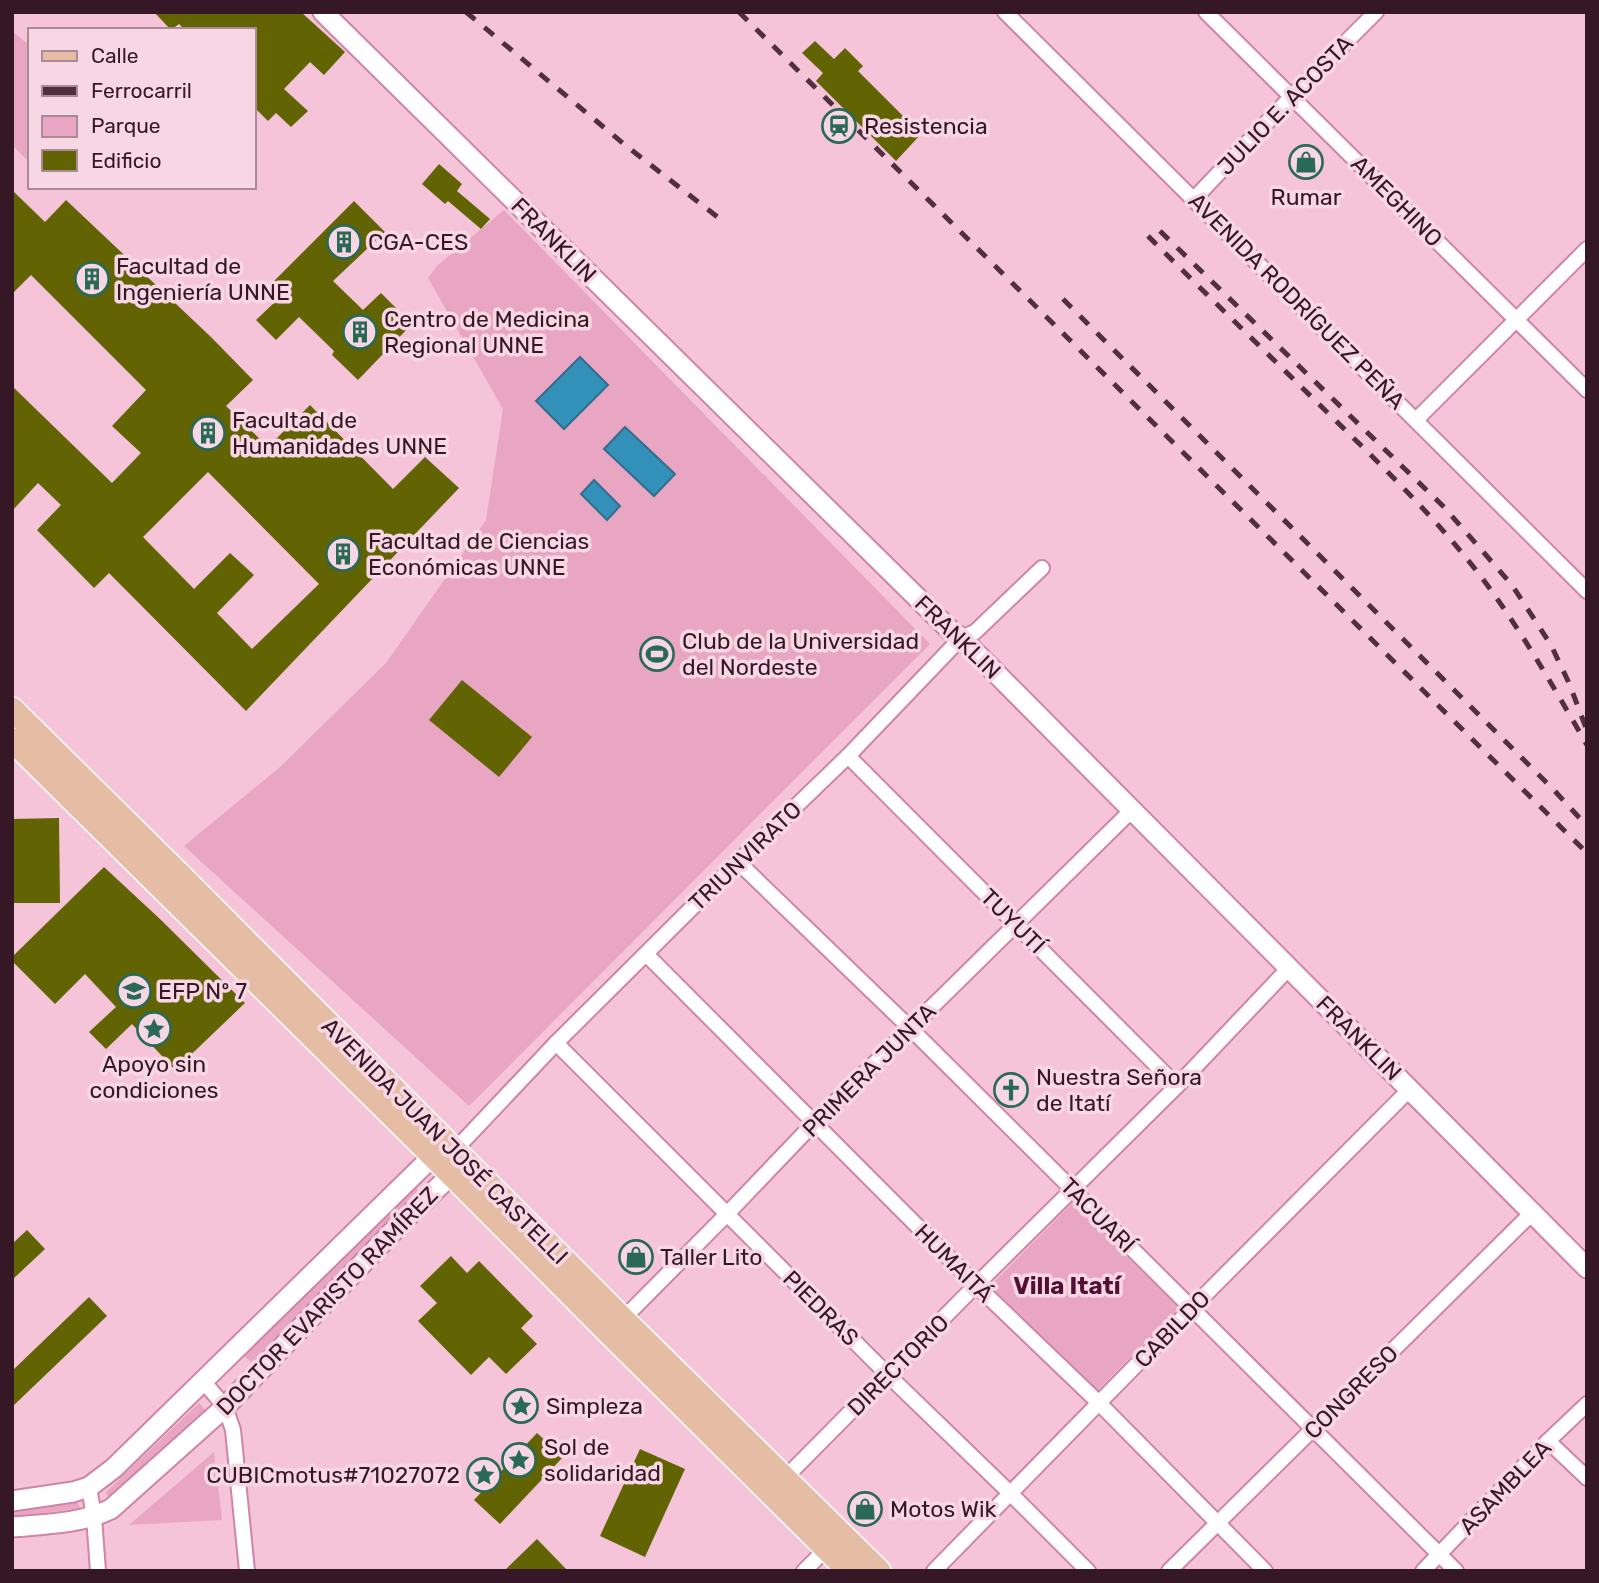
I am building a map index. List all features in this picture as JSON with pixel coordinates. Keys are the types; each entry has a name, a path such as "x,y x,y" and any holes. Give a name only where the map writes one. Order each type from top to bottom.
{"main road":[{"name":"AVENIDA JUAN JOSÉ CASTELLI","path":"12,709 181,876 443,1153 451,1175 616,1326"},
{"name":"AVENIDA JUAN JOSÉ CASTELLI","path":"12,740 443,1153 834,1542 879,1571"},
{"name":"AVENIDA JUAN JOSÉ CASTELLI","path":"834,1542 849,1571"}],"street":[{"name":"FRANKLIN","path":"323,12 961,638 1587,1268"},
{"name":"AVENIDA RODRÍGUEZ PEÑA","path":"1005,12 1587,591"},
{"name":"AMEGHINO","path":"1206,12 1587,390"},
{"name":"JULIO E. ACOSTA","path":"1194,199 1376,12"},
{"path":"1416,420 1587,249"},
{"name":"TRIUNVIRATO","path":"443,1153 848,756 961,638 975,632 1042,568"},
{"name":"TUYUTÍ","path":"848,756 1177,1086"},
{"name":"PRIMERA JUNTA","path":"616,1326 814,1123 1132,810"},
{"name":"TACUARÍ","path":"738,862 911,1029 1456,1571"},
{"name":"HUMAITÁ","path":"646,954 1265,1571"},
{"name":"DIRECTORIO","path":"778,1485 1177,1086 1289,968"},
{"name":"PIEDRAS","path":"556,1043 1088,1571"},
{"name":"CABILDO","path":"934,1571 1410,1089"},
{"name":"DOCTOR EVARISTO RAMÍREZ","path":"12,1501 89,1487 114,1468 443,1153"},
{"name":"DOCTOR EVARISTO RAMÍREZ","path":"12,1527 82,1520 111,1508 225,1407 451,1175"},
{"name":"CONGRESO","path":"1170,1571 1532,1213"},
{"path":"204,1382 225,1407 233,1430 247,1571"},
{"name":"ASAMBLEA","path":"1423,1571 1587,1404"},
{"path":"1548,1441 1587,1478"},
{"path":"89,1487 99,1571"},
{"path":"804,1571 834,1542"}],"green space":[{"path":"12,31 28,44 28,161 12,145"},
{"name":"Club de la Universidad del Nordeste","path":"504,210 930,644 469,1106 184,846 280,767 386,663 486,520 503,409 428,278 438,265"},
{"path":"413,1185 421,1194 251,1362 243,1355"},
{"path":"1072,1203 1179,1308 1097,1391 990,1286"},
{"path":"199,1403 206,1411 110,1498 105,1493"},
{"path":"214,1452 222,1520 129,1525"},
{"path":"77,1500 80,1508 12,1517 12,1509"}],"water":[{"path":"580,357 608,385 564,429 536,401"},
{"path":"625,427 675,474 654,496 604,449"},
{"path":"594,480 620,506 607,520 581,494"}],"building":[{"path":"154,12 301,12 345,52 324,75 310,62 284,89 308,111 291,127 276,113 268,121 256,109 256,28 183,28 179,24 169,28"},
{"path":"815,41 834,59 845,48 863,66 858,71 906,119 908,117 923,132 896,161 816,81 823,73 802,53"},
{"path":"439,164 462,184 457,191 490,219 481,229 448,201 445,204 422,184"},
{"path":"12,190 45,222 66,200 253,380 226,406 268,447 310,405 393,489 425,457 459,488 246,711 109,573 94,588 37,530 61,505 38,483 12,511 12,386 112,483 141,453 112,426 146,390 31,275 12,294","holes":["208,472 319,584 252,649 217,613 254,575 230,553 194,589 143,537"]},
{"path":"354,201 385,232 333,281 363,310 381,293 412,324 358,380 332,355 334,351 299,317 276,340 256,320 277,300 266,289"},
{"path":"462,680 532,737 499,777 429,720"},
{"path":"59,818 60,903 12,903 12,819"},
{"name":"EFP Nº 7","path":"104,867 245,1003 175,1070 132,1024 106,1049 89,1032 116,1007 85,974 55,1004 12,961 12,957"},
{"path":"27,1230 45,1249 12,1280 12,1244"},
{"path":"451,1256 467,1273 479,1261 533,1316 521,1328 537,1344 506,1374 489,1357 471,1375 418,1321 437,1303 420,1286"},
{"path":"89,1297 107,1316 12,1407 12,1371"},
{"path":"537,1433 563,1457 500,1524 474,1500"},
{"path":"640,1449 685,1469 645,1557 600,1536"},
{"path":"537,1539 568,1571 504,1571"}],"railway":[{"path":"466,12 625,145 724,222"},
{"path":"739,12 1587,853"},
{"path":"1160,231 1444,507 1512,585 1551,645 1586,728"},
{"path":"1148,236 1388,472 1444,532 1508,615 1587,745"},
{"path":"1063,299 1587,826"}],"place":[{"name":"Resistencia","path":"839,126"},
{"name":"Rumar","path":"1306,162"},
{"name":"CGA-CES","path":"344,242"},
{"name":"Facultad de Ingeniería UNNE","path":"92,279"},
{"name":"Centro de Medicina Regional UNNE","path":"360,332"},
{"name":"Facultad de Humanidades UNNE","path":"208,433"},
{"name":"Facultad de Ciencias Económicas UNNE","path":"343,554"},
{"name":"Club de la Universidad del Nordeste","path":"657,654"},
{"name":"EFP Nº 7","path":"134,991"},
{"name":"Apoyo sin condiciones","path":"154,1029"},
{"name":"Nuestra Señora de Itatí","path":"1011,1090"},
{"name":"Taller Lito","path":"636,1257"},
{"name":"Simpleza","path":"521,1406"},
{"name":"Sol de solidaridad","path":"519,1460"},
{"name":"CUBICmotus#71027072","path":"484,1475"},
{"name":"Motos Wik","path":"865,1509"}],"district":[{"name":"Villa Itatí","path":"1067,1286"}]}
